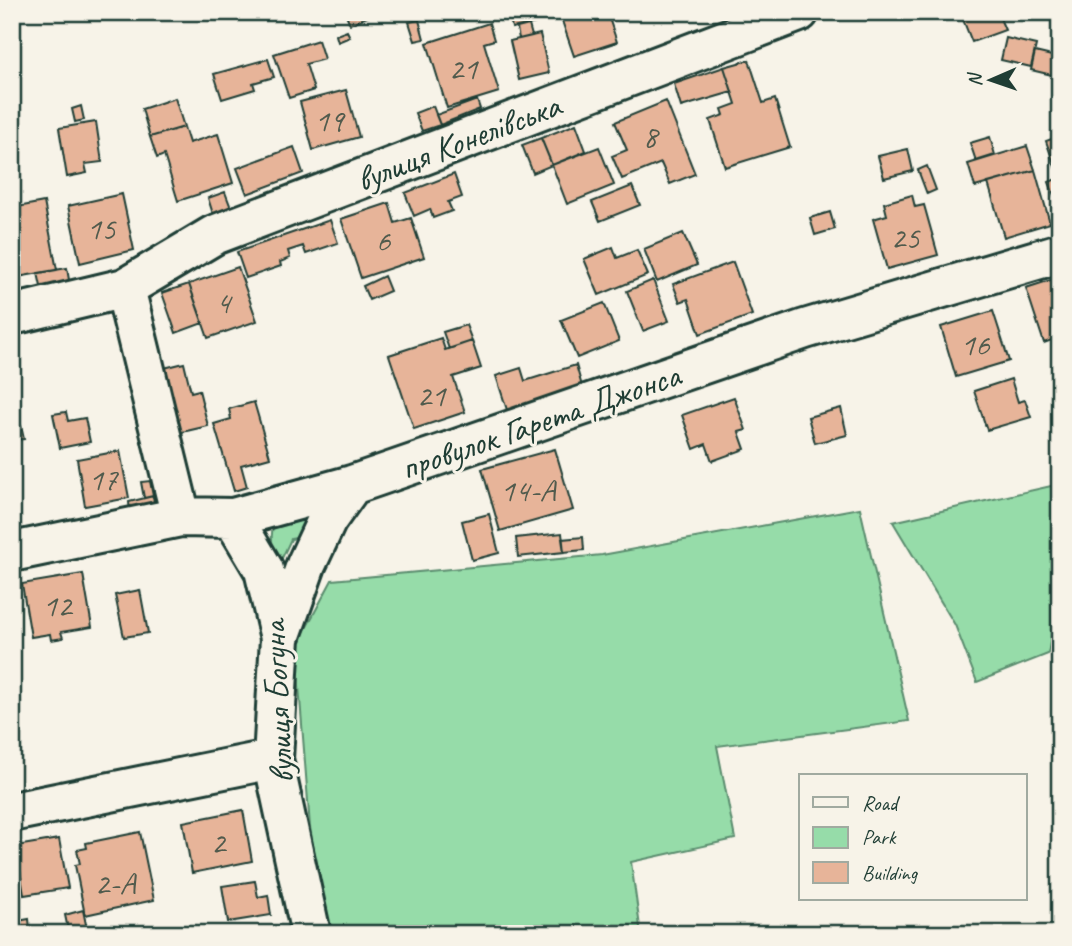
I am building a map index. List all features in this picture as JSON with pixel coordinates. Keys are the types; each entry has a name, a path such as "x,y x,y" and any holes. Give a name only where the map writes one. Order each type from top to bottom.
{"street":[{"name":"вулиця Конелівська","path":"12,315 125,288 214,235 799,12"},
{"name":"провулок Гарета Джонса","path":"12,552 181,517 233,519 352,485 805,330 1060,253"},
{"path":"125,288 154,416 181,517"},
{"path":"280,638 306,565 327,520 352,485"},
{"name":"вулиця Богуна","path":"233,519 264,569 280,638 273,759 311,934"},
{"path":"12,812 273,759"}],"green space":[{"path":"1060,484 1060,597 1048,654 977,682 955,625 893,522"},
{"path":"316,505 302,537 291,539 282,558 277,559 272,539 275,518"},
{"path":"860,508 909,721 717,746 735,839 631,862 641,934 328,934 310,827 296,647 332,580 602,555"}],"building":[{"path":"345,12 371,12 372,15 350,24"},
{"path":"509,12 548,12 550,20 512,28"},
{"path":"559,12 607,12 617,42 574,56"},
{"path":"960,12 1008,12 999,16 1005,30 972,42"},
{"path":"419,20 424,39 415,41 409,22"},
{"path":"489,23 494,40 484,43 499,92 447,108 427,43"},
{"path":"529,25 532,36 519,39 517,28"},
{"path":"347,31 350,37 338,42 336,35"},
{"path":"540,34 549,73 519,80 510,41"},
{"path":"1006,38 1036,45 1031,67 1001,60"},
{"path":"318,40 324,59 306,64 314,90 289,98 274,54"},
{"path":"1035,52 1056,57 1052,75 1031,70"},
{"path":"268,59 274,77 253,83 255,89 222,99 214,74"},
{"path":"749,60 763,103 775,99 790,147 725,167 710,120 724,115 722,109 736,104 724,67"},
{"path":"724,67 732,92 681,107 674,84"},
{"path":"346,90 359,137 313,150 300,102"},
{"path":"175,98 184,127 150,137 142,109"},
{"path":"477,100 480,109 440,125 436,115"},
{"path":"666,101 695,174 670,184 661,163 622,179 612,156 627,150 615,122"},
{"path":"81,106 84,120 75,122 72,109"},
{"path":"433,106 440,125 422,131 415,113"},
{"path":"96,122 102,162 85,164 87,173 67,177 59,128"},
{"path":"576,124 586,151 552,165 541,138"},
{"path":"184,127 189,143 218,134 233,183 178,201 164,155 157,158 150,137"},
{"path":"1060,136 1060,211 1049,182 1059,178 1046,141"},
{"path":"990,137 995,155 976,161 970,143"},
{"path":"541,138 552,165 533,173 522,145"},
{"path":"1027,146 1035,170 975,187 968,164"},
{"path":"294,147 303,173 247,194 237,168"},
{"path":"599,147 614,185 567,204 552,165"},
{"path":"908,149 913,171 884,178 878,156"},
{"path":"927,166 936,190 927,194 918,170"},
{"path":"1035,170 1050,223 1004,237 988,183"},
{"path":"454,174 462,197 448,202 452,211 433,218 430,209 414,216 405,193"},
{"path":"632,186 640,205 600,221 592,202"},
{"path":"225,192 231,208 213,214 208,198"},
{"path":"122,194 134,250 80,263 68,206"},
{"path":"912,195 915,207 924,205 938,255 887,269 873,219 887,215 884,203"},
{"path":"44,202 57,270 12,278 12,208"},
{"path":"389,203 395,223 411,218 424,257 361,278 341,219"},
{"path":"830,212 835,229 815,235 810,218"},
{"path":"330,220 338,243 306,254 303,246 288,251 290,258 280,262 281,266 246,278 237,252"},
{"path":"683,233 697,265 657,282 644,249"},
{"path":"613,247 617,258 637,250 648,275 599,295 584,259"},
{"path":"733,262 752,315 700,334 688,299 680,302 673,284"},
{"path":"238,267 257,321 208,338 189,284"},
{"path":"67,268 70,286 42,291 38,273"},
{"path":"384,276 390,291 369,300 363,286"},
{"path":"1060,277 1060,337 1044,343 1026,288"},
{"path":"653,280 669,321 643,331 627,291"},
{"path":"189,284 203,323 176,333 162,293"},
{"path":"604,303 619,341 577,358 561,320"},
{"path":"993,311 1009,361 956,377 941,327"},
{"path":"466,325 472,341 449,349 443,332"},
{"path":"441,338 445,350 472,341 481,368 453,377 465,412 414,429 389,355"},
{"path":"184,363 191,392 199,390 208,426 178,433 164,368"},
{"path":"576,365 583,390 508,413 496,376 521,368 525,381"},
{"path":"1011,379 1018,402 1025,400 1031,417 987,430 974,391"},
{"path":"734,397 746,430 739,432 745,449 712,461 706,444 694,449 682,415"},
{"path":"254,402 270,457 241,465 247,487 234,491 214,424 231,419 229,409"},
{"path":"841,408 847,435 815,443 808,417"},
{"path":"66,412 68,421 85,418 90,442 60,448 53,414"},
{"path":"21,426 24,439 14,440 12,428"},
{"path":"555,449 573,510 500,531 482,469"},
{"path":"120,451 129,498 85,506 77,459"},
{"path":"150,481 153,496 144,498 141,482"},
{"path":"153,496 155,507 130,512 129,502"},
{"path":"489,514 499,553 472,560 462,521"},
{"path":"562,533 564,552 518,557 516,538"},
{"path":"583,537 584,550 564,552 562,539"},
{"path":"83,574 92,627 61,632 63,638 51,640 50,634 31,637 22,584"},
{"path":"140,590 148,633 124,637 115,595"},
{"path":"243,810 252,861 192,873 183,822"},
{"path":"140,832 154,900 85,915 75,865 80,864 77,850 87,848 86,843"},
{"path":"59,839 68,888 24,895 16,846"},
{"path":"14,870 21,905 12,906"},
{"path":"255,881 258,897 268,895 271,915 228,922 222,886"},
{"path":"83,910 88,934 69,934 65,915"},
{"path":"29,919 30,929 12,932 12,922"}]}
